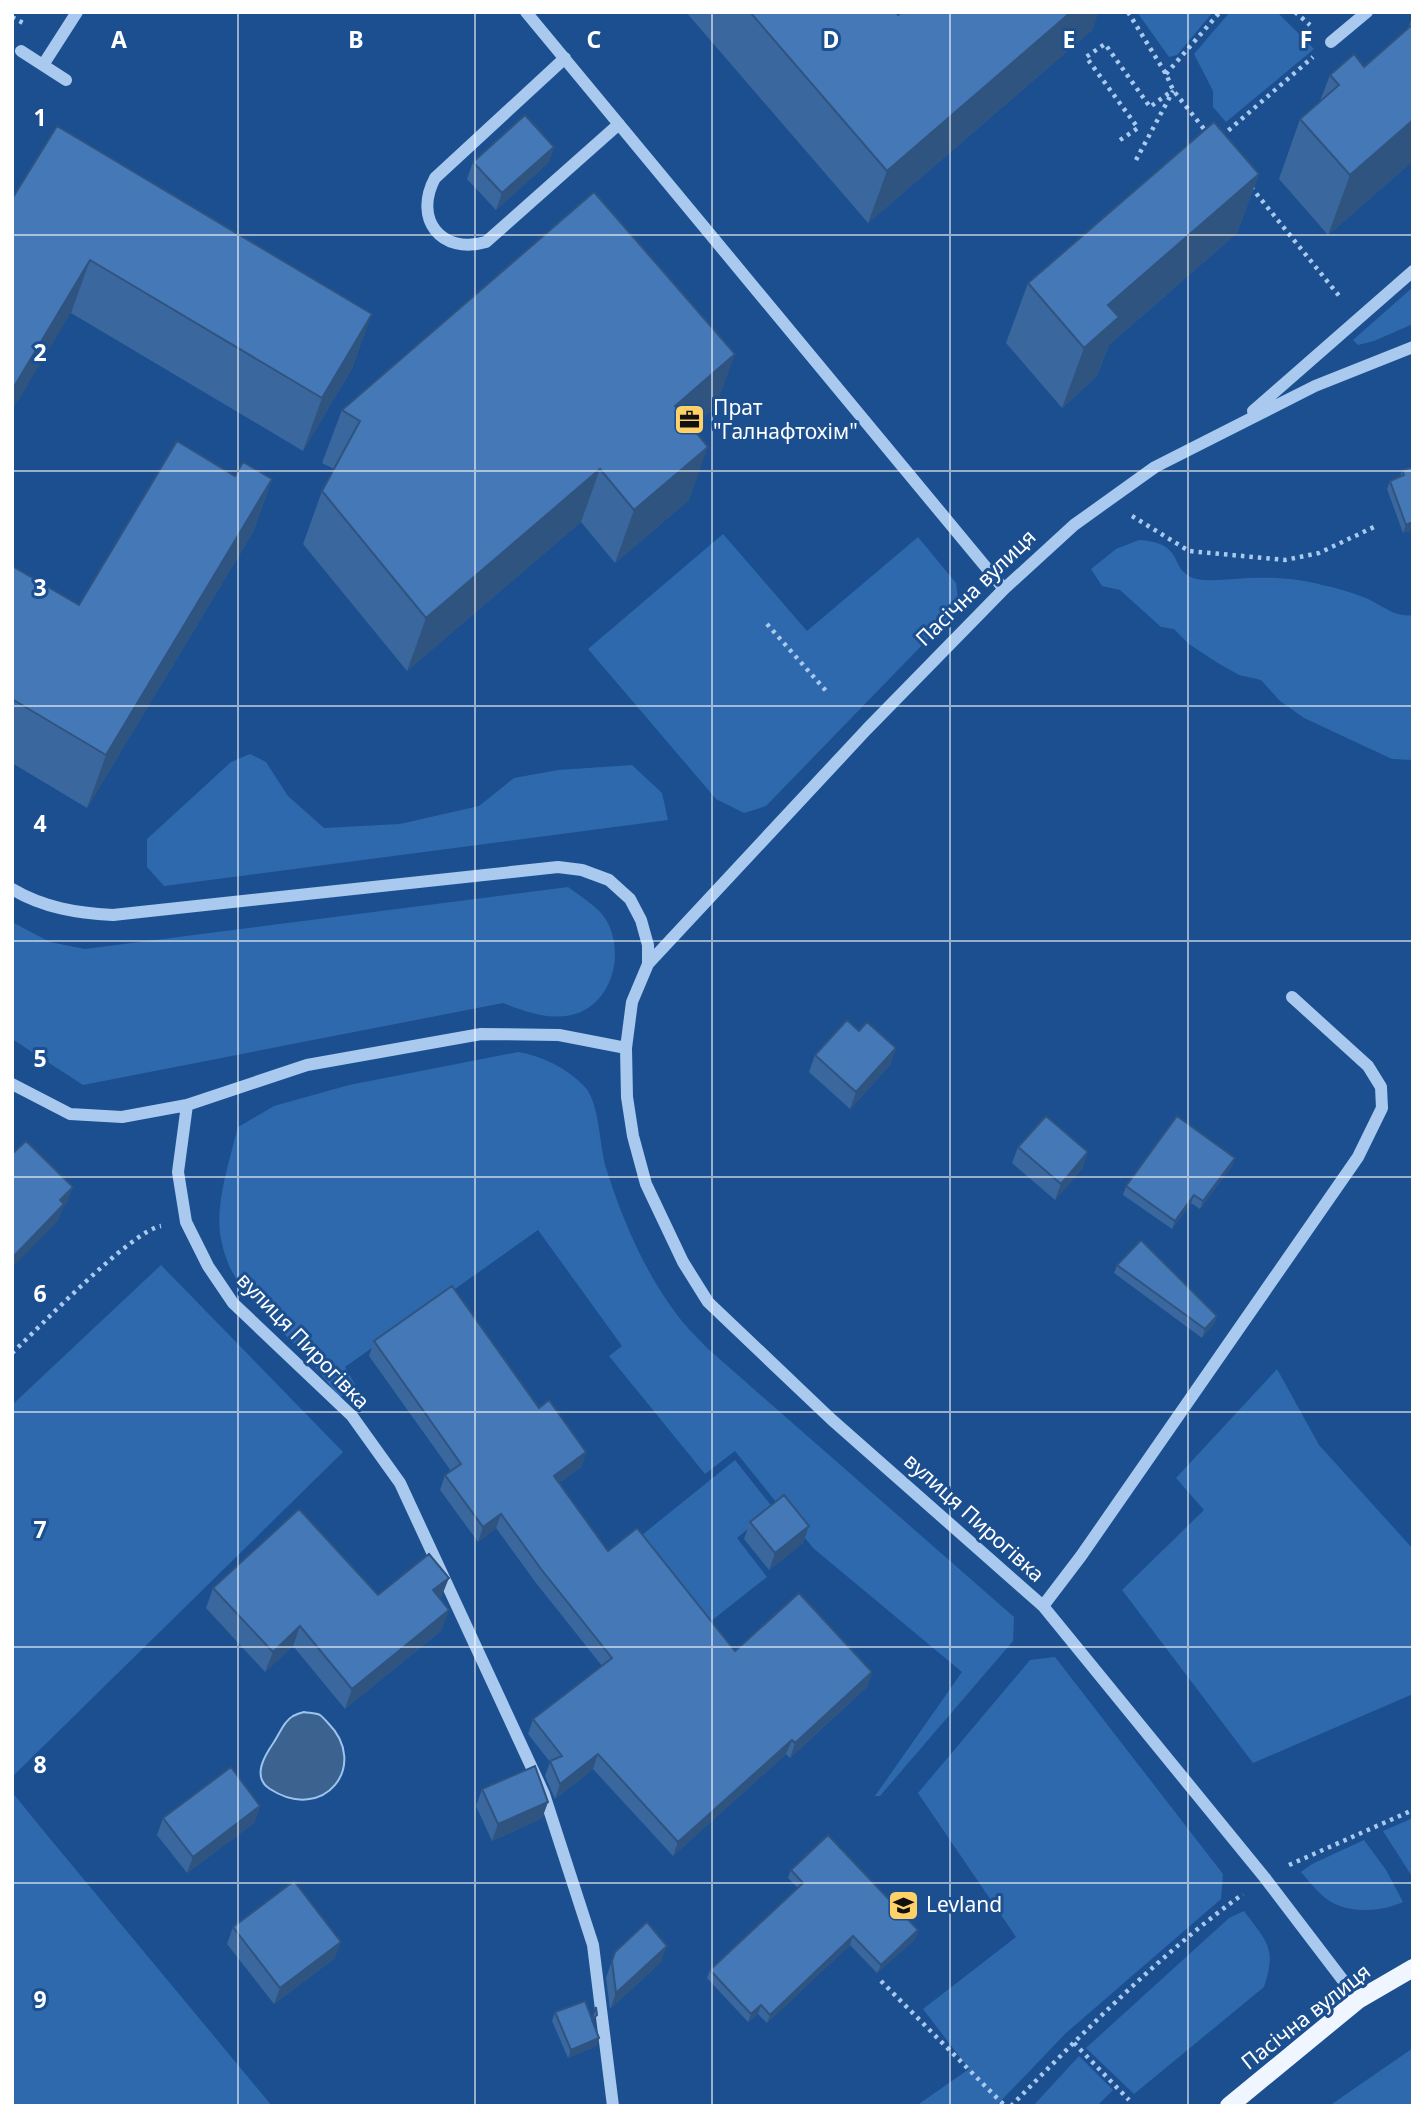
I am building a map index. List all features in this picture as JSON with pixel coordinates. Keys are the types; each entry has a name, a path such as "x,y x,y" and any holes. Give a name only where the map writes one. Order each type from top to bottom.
{"main road":[{"name":"Пасічна вулиця","path":"1229,2106 1358,2000 1413,1968"}],"street":[{"path":"43,65 77,12"},
{"path":"526,12 1004,589"},
{"path":"1331,42 1367,12"},
{"path":"21,51 66,80"},
{"path":"565,58 435,178 428,190 426,203 428,217 435,230 445,240 458,245 473,246 486,242 620,124"},
{"path":"1240,423 1413,271"},
{"name":"Пасічна вулиця","path":"648,964 867,729 1004,589 1074,524 1155,467 1315,386 1413,347"},
{"name":"вулиця Пирогівка","path":"12,889 30,900 74,913 113,915 558,867 582,870 609,880 630,899 641,920 648,945 648,964 632,1002 626,1048 627,1097 633,1136 646,1184 683,1262 708,1302 831,1419 1043,1606 1265,1878 1358,2000"},
{"path":"1043,1606 1081,1556 1350,1167 1382,1108 1381,1087 1368,1066 1292,997"},
{"path":"12,1084 71,1114 122,1117 187,1105 307,1065 481,1034 559,1035 626,1048"},
{"name":"вулиця Пирогівка","path":"187,1105 178,1172 186,1222 208,1266 233,1303 352,1416 400,1483 544,1794 593,1945 613,2106"}],"path":[{"path":"1128,12 1173,90 1214,142 1331,42"},
{"path":"1166,74 1220,12"},
{"path":"1120,140 1138,128 1086,57 1105,44 1150,107 1173,90"},
{"path":"1136,160 1173,90"},
{"path":"1248,184 1340,297"},
{"path":"1107,501 1189,551 1258,559 1285,560 1318,553 1374,527"},
{"path":"767,624 827,692"},
{"path":"12,1353 129,1243 156,1227 186,1222"},
{"path":"1011,2106 1074,2043 1223,1908 1265,1878 1310,1854 1413,1810"},
{"path":"881,1981 1005,2106"},
{"path":"1074,2043 1129,2100"}],"shaded area":[{"path":"1137,12 1213,12 1177,55 1169,57"},
{"path":"1266,12 1277,12 1314,49 1226,122 1213,107 1213,91 1194,54 1229,13 1267,14"},
{"path":"1413,287 1413,324 1374,341 1358,345 1353,340"},
{"path":"723,534 807,631 918,537 956,583 959,607 766,806 744,813 716,799 588,649"},
{"path":"1139,540 1164,546 1185,574 1193,578 1305,581 1357,595 1395,613 1413,615 1413,760 1392,759 1304,718 1280,701 1261,680 1239,675 1216,662 1189,644 1174,629 1161,627 1120,590 1102,586 1091,569 1116,549"},
{"path":"250,754 266,762 288,796 324,828 400,824 479,806 514,778 558,770 632,765 662,793 668,820 164,886 147,867 147,839 231,762"},
{"path":"568,887 602,914 609,926 615,954 610,982 603,994 581,1012 571,1015 541,1015 503,1003 83,1085 12,1039 12,922 50,942 85,949"},
{"path":"518,1052 536,1056 562,1068 589,1093 596,1113 606,1168 626,1224 653,1278 686,1326 707,1348 1014,1617 1013,1641 880,1796 875,1796 962,1672 813,1548 735,1451 705,1474 609,1356 622,1346 538,1230 345,1367 358,1390 339,1397 305,1355 252,1301 232,1271 224,1253 219,1221 224,1180 238,1127 274,1106 349,1085"},
{"path":"161,1265 343,1452 12,1777 12,1405"},
{"path":"1277,1369 1319,1445 1413,1549 1413,1694 1253,1763 1122,1590 1204,1510 1176,1478"},
{"path":"735,1460 773,1508 737,1538 767,1577 701,1629 632,1543"},
{"path":"1055,1657 1223,1874 1221,1899 1066,2033 996,2106 916,2106 969,2069 923,2009 1016,1937 918,1793 1030,1660"},
{"path":"304,1712 318,1714 340,1739 344,1756 342,1772 335,1785 323,1795 308,1799 290,1798 264,1784 261,1772 264,1759 285,1724 293,1716"},
{"path":"12,1792 42,1829 272,2106 12,2106"},
{"path":"1413,1818 1413,1878 1383,1831"},
{"path":"1364,1840 1386,1870 1403,1902 1385,1908 1345,1908 1324,1897 1301,1872 1312,1864"},
{"path":"1244,1911 1268,1946 1270,1963 1264,1987 1134,2094 1086,2048 1229,1918"},
{"path":"1413,2048 1413,2106 1329,2106"},
{"path":"1079,2056 1113,2090 1097,2106 1033,2106"}],"building":[{"path":"750,12 896,12 898,15 902,12 1071,12 887,171"},
{"path":"1413,24 1413,120 1350,175 1300,119 1339,85 1330,75 1354,54 1364,67"},
{"path":"525,115 554,147 502,193 473,162"},
{"path":"1214,122 1259,174 1108,305 1119,317 1084,348 1028,283"},
{"path":"57,126 372,314 322,398 90,260 12,390 12,199"},
{"path":"594,192 735,354 675,406 708,447 634,510 600,469 426,618 322,491 360,421 342,410"},
{"path":"177,441 235,476 243,462 272,479 106,755 12,699 12,566 79,605"},
{"path":"1413,467 1413,522 1406,525 1390,481 1404,475 1402,470"},
{"path":"847,1020 859,1031 867,1022 896,1048 856,1092 815,1055"},
{"path":"1046,1116 1088,1152 1061,1184 1018,1147"},
{"path":"1177,1116 1235,1158 1203,1201 1194,1195 1175,1221 1126,1186"},
{"path":"26,1141 73,1187 60,1200 64,1204 12,1258 12,1154"},
{"path":"1141,1240 1217,1316 1205,1329 1117,1265"},
{"path":"452,1286 539,1408 549,1400 586,1452 554,1476 608,1551 637,1528 735,1651 799,1593 872,1672 795,1743 792,1740 678,1842 598,1754 560,1784 550,1761 562,1756 533,1719 612,1658 501,1514 483,1527 445,1475 461,1464 374,1341"},
{"path":"784,1495 809,1526 775,1553 750,1522"},
{"path":"299,1509 378,1595 429,1554 449,1578 433,1590 449,1610 352,1689 300,1626 273,1652 213,1588"},
{"path":"535,1766 548,1802 498,1824 482,1789"},
{"path":"231,1767 260,1806 193,1857 163,1818"},
{"path":"828,1835 918,1930 881,1965 853,1936 770,2015 761,2005 751,2014 710,1970 803,1883 791,1870"},
{"path":"294,1881 341,1942 280,1988 233,1927"},
{"path":"647,1922 667,1946 616,1993 612,1961 615,1952"},
{"path":"585,2001 592,2019 596,2007 597,2015 592,2020 599,2038 571,2050 555,2012"}],"place":[{"name":"Прат \"Галнафтохім\"","path":"690,420"},
{"name":"Levland","path":"903,1905"}]}
